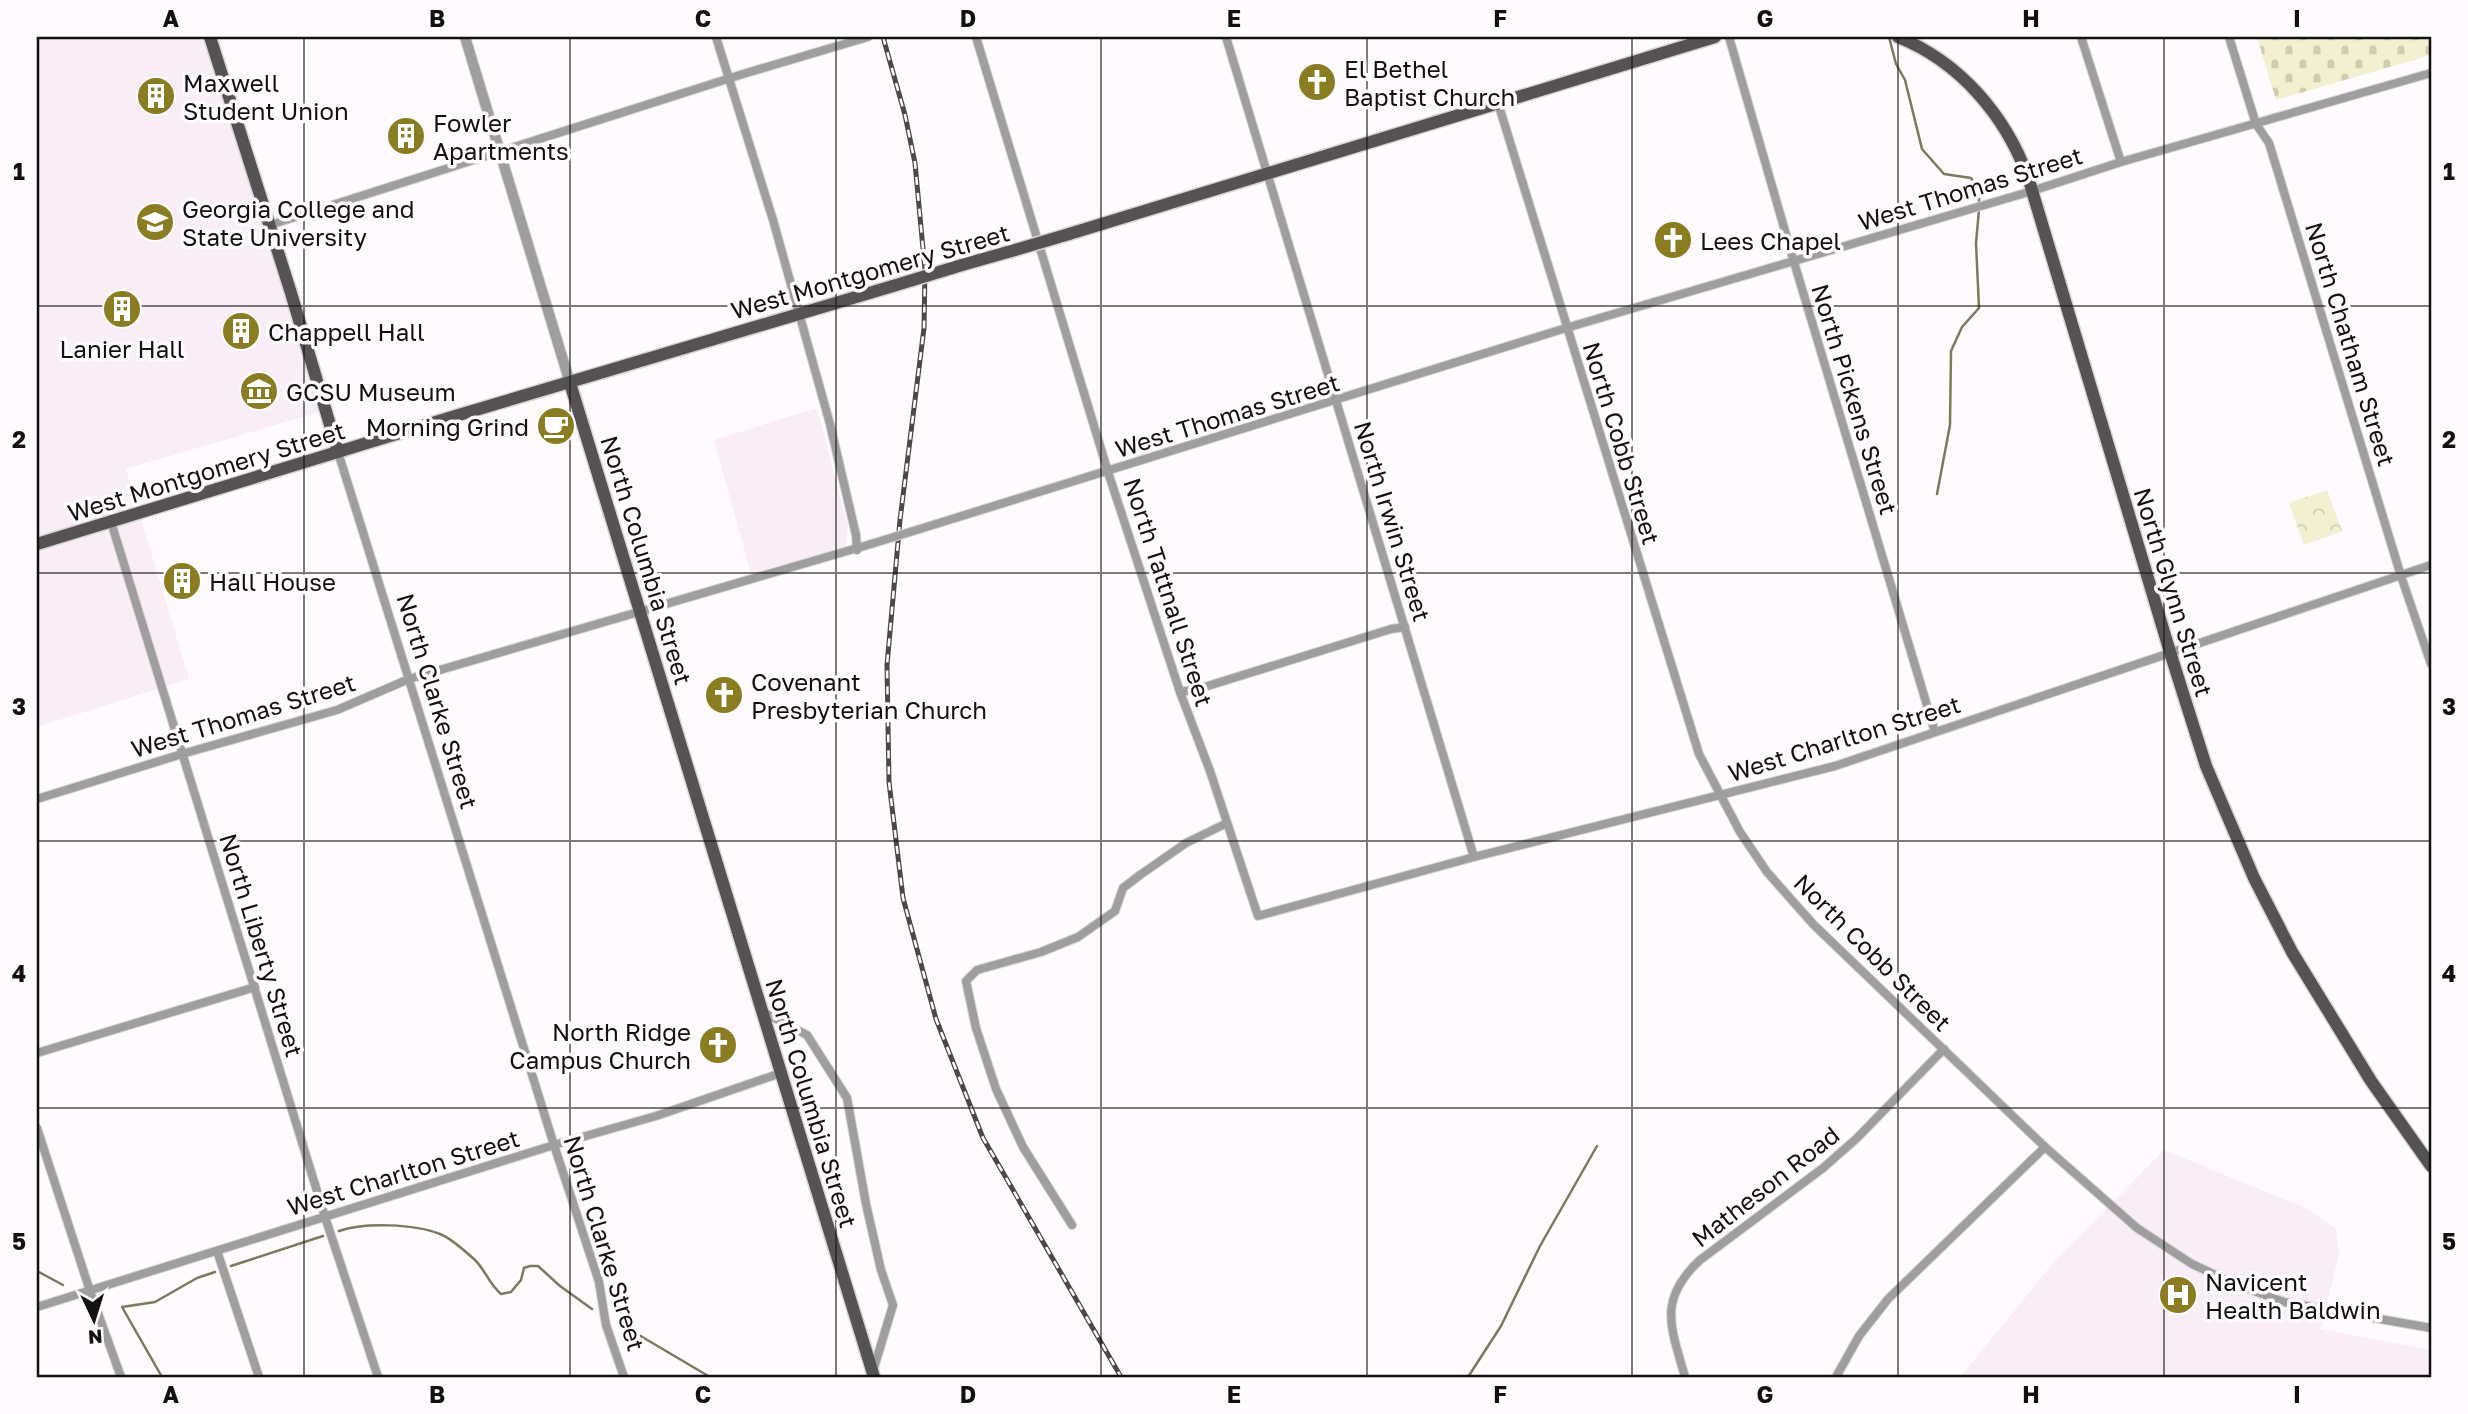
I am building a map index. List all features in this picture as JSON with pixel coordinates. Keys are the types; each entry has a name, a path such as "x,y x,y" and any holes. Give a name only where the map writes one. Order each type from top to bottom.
{"main road":[{"name":"North Clarke Street","path":"210,37 338,452"},
{"name":"West Montgomery Street","path":"37,544 1715,37"},
{"name":"North Glynn Street","path":"1898,37 1941,61 1970,85 1988,104 2017,149 2206,766 2254,878 2292,952 2371,1081 2431,1166"},
{"name":"North Columbia Street","path":"570,383 873,1375"}],"street":[{"name":"North Columbia Street","path":"465,37 570,383"},
{"path":"716,37 773,220 830,424 856,535 856,550"},
{"path":"270,225 868,37"},
{"name":"North Tattnall Street","path":"976,37 1108,472 1180,692 1258,916"},
{"name":"North Irwin Street","path":"1226,37 1474,857"},
{"name":"North Pickens Street","path":"1729,37 1935,732"},
{"path":"2081,37 2121,162"},
{"name":"North Chatham Street","path":"2229,37 2256,124 2269,143 2401,576 2431,664"},
{"name":"West Thomas Street","path":"37,799 337,710 409,679 856,550 1566,328 2032,191 2121,162 2431,73"},
{"name":"North Cobb Street","path":"1498,103 1699,754 1740,832 1768,872 1813,924 2045,1147 2137,1228 2192,1264 2284,1302 2431,1328"},
{"name":"North Clarke Street","path":"338,452 598,1282 606,1325 624,1377"},
{"name":"North Liberty Street","path":"111,522 325,1217 378,1377"},
{"name":"West Charlton Street","path":"1258,916 1474,857 1835,766 2431,565"},
{"path":"1180,692 1199,689 1391,629 1405,627"},
{"path":"1072,1225 1023,1147 996,1089 976,1028 966,981 977,970 1041,952 1078,937 1115,911 1123,888 1186,844 1227,823"},
{"path":"37,1053 255,986"},
{"path":"763,1012 807,1035 847,1098 872,1231 893,1306 873,1375"},
{"name":"Matheson Road","path":"1685,1377 1673,1333 1671,1308 1674,1294 1683,1276 1856,1139 1944,1049"},
{"name":"West Charlton Street","path":"37,1307 554,1145 656,1116 781,1073"},
{"path":"37,1128 121,1377"},
{"path":"1836,1377 1859,1336 1888,1299 2045,1147"},
{"path":"217,1251 259,1377"}],"shaded area":[{"name":"Georgia College and State University","path":"37,37 215,37 333,408 126,469 189,679 37,727"},
{"path":"817,408 848,527 845,547 751,574 714,440"},
{"name":"Navicent Health Baldwin","path":"2164,1150 2306,1208 2336,1229 2339,1253 2321,1329 2431,1350 2431,1377 1960,1377 2054,1262"}],"green space":[{"path":"2257,37 2431,37 2431,55 2276,100"},
{"path":"2327,490 2342,531 2304,545 2289,503"}],"waterway":[{"path":"1889,37 1896,64 1905,80 1922,149 1944,174 1971,178 1979,191 1979,203"},
{"path":"1937,494 1950,425 1951,351 1962,327 1979,308 1976,243 1979,210"},
{"path":"1468,1377 1501,1326 1540,1246 1597,1146"},
{"path":"339,1231 375,1225 404,1226 440,1234 479,1264 501,1294 511,1292 521,1280 524,1268 538,1266 592,1309"},
{"path":"231,1266 323,1236"},
{"path":"37,1271 63,1285"},
{"path":"162,1377 122,1307 155,1302 197,1278 215,1272"},
{"path":"627,1328 710,1377"}],"railway":[{"path":"883,37 905,115 915,163 925,270 924,328 900,520 887,665 889,782 903,898 936,1019 983,1138 1121,1377"}],"place":[{"name":"El Bethel Baptist Church","path":"1317,82"},
{"name":"Maxwell Student Union","path":"156,96"},
{"name":"Fowler Apartments","path":"406,136"},
{"name":"Georgia College and State University","path":"155,222"},
{"name":"Lees Chapel","path":"1673,240"},
{"name":"Lanier Hall","path":"122,309"},
{"name":"Chappell Hall","path":"241,331"},
{"name":"GCSU Museum","path":"259,391"},
{"name":"Morning Grind","path":"556,426"},
{"name":"Hall House","path":"182,581"},
{"name":"Covenant Presbyterian Church","path":"724,695"},
{"name":"North Ridge Campus Church","path":"718,1045"},
{"name":"Navicent Health Baldwin","path":"2178,1295"}]}
